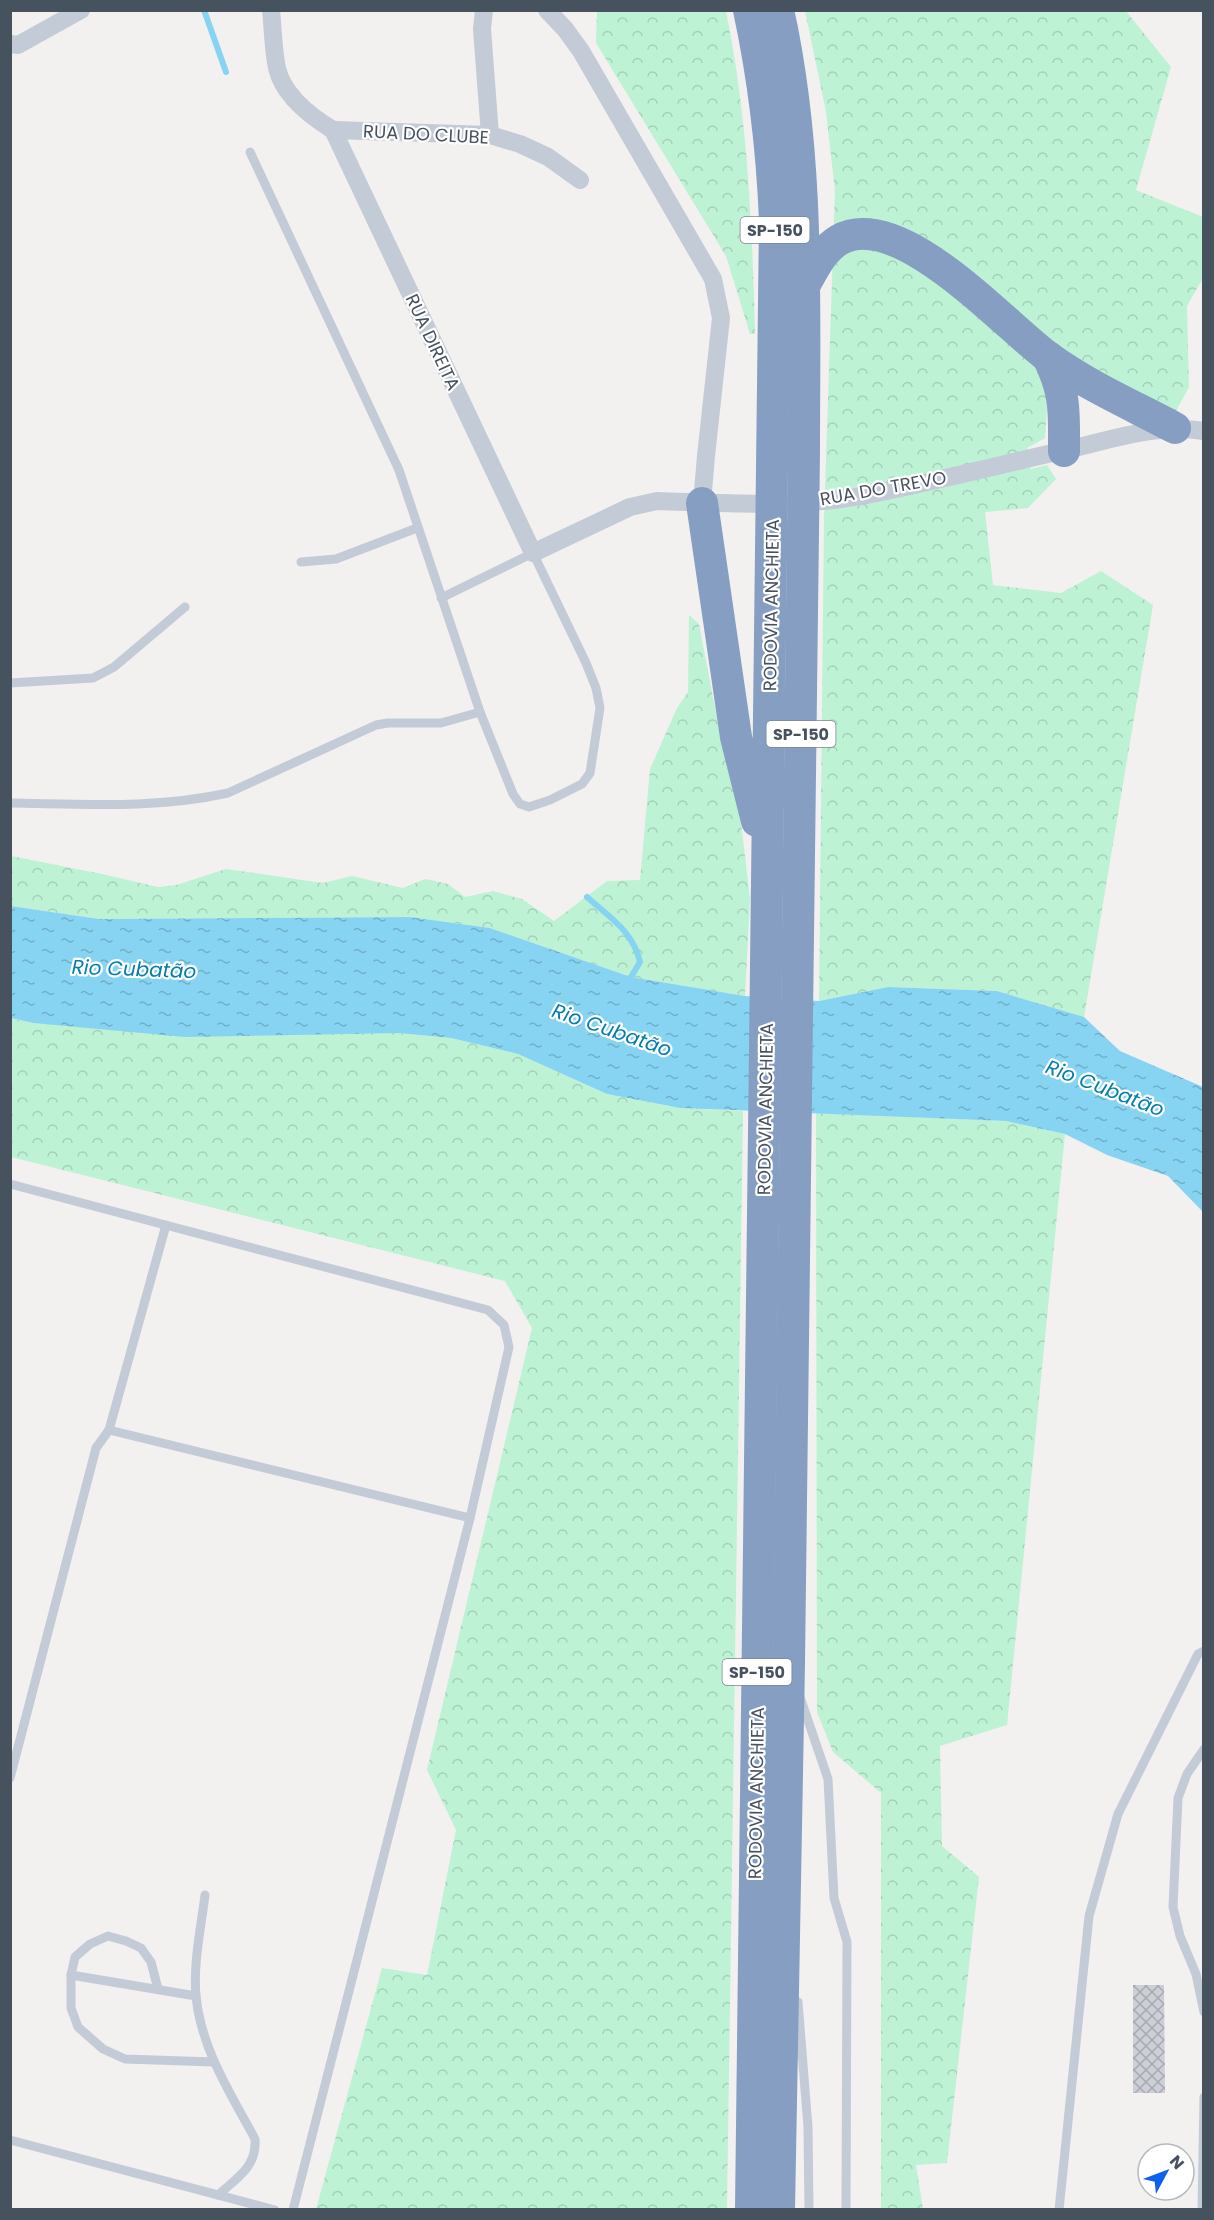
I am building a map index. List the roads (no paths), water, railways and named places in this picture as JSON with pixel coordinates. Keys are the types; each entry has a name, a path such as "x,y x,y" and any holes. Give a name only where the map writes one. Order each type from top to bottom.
{"highway":[{"name":"RODOVIA ANCHIETA","path":"749,10 762,80 773,170 775,220 767,917 779,1136 789,1663 779,2210"},
{"name":"RODOVIA ANCHIETA","path":"750,2210 779,1136 798,916 803,551 804,286 796,119 778,10"},
{"path":"804,286 828,248 849,235 862,234 897,241 932,261 1048,357 1092,384 1189,429"},
{"path":"1048,357 1057,376 1064,402 1064,451"},
{"path":"702,502 736,737 768,862"}],"street":[{"path":"10,44 18,45 81,10"},
{"path":"271,10 277,69 290,95 318,121 333,130"},
{"path":"484,10 482,29 490,135"},
{"path":"547,10 581,51 713,279 722,318 702,502"},
{"name":"RUA DO CLUBE","path":"333,130 490,135 520,144 548,157 580,180"},
{"name":"RUA DIREITA","path":"333,130 533,553"},
{"name":"RUA DO TREVO","path":"533,553 630,507 644,503 834,501 1149,430 1189,429"}],"lane":[{"path":"250,152 391,450 417,528 480,712 513,794 520,804 529,807 550,800 582,784 590,773 600,708 596,688 533,553 441,598"},
{"path":"301,562 336,559 417,528"},
{"path":"10,683 93,678 114,667 185,607"},
{"path":"10,803 149,805 207,798 228,793 376,725 441,723 480,712"},
{"path":"10,1184 488,1310 504,1325 509,1347 470,1518 293,2210"},
{"path":"10,1778 96,1448 109,1430 166,1225"},
{"path":"109,1430 470,1518"},
{"path":"1059,2210 1089,1916 1118,1814 1198,1654 1203,1651"},
{"path":"789,1663 828,1779 834,1898 847,1942 846,2210"},
{"path":"1203,1749 1187,1774 1178,1798 1173,1907 1180,1936 1196,1974 1203,2012"},
{"path":"785,1851 794,1955"},
{"path":"205,1896 196,1973 196,1996 202,2027 214,2062 255,2139 256,2152 244,2173 218,2195"},
{"path":"158,1989 152,1962 141,1948 108,1936 90,1944 75,1957 71,1975 71,2008 78,2026 103,2049 125,2059 214,2062"},
{"path":"71,1975 196,1996"},
{"path":"796,1989 808,2127 809,2210"},
{"path":"1202,2210 1203,2097"},
{"path":"10,2140 275,2210"},
{"path":"840,2210 846,2190"}],"water":[{"name":"Rio Cubatão","path":"11,906 99,919 410,917 490,928 631,977 745,996 819,1001 888,987 997,991 1084,1017 1120,1051 1203,1087 1203,1212 1168,1176 1107,1155 1065,1134 1006,1121 680,1108 607,1094 518,1054 451,1038 398,1033 185,1037 33,1023 11,1018"}],"waterway":[{"path":"204,10 226,72"},
{"path":"587,897 619,925 637,951 640,962 631,977 626,980"}]}
